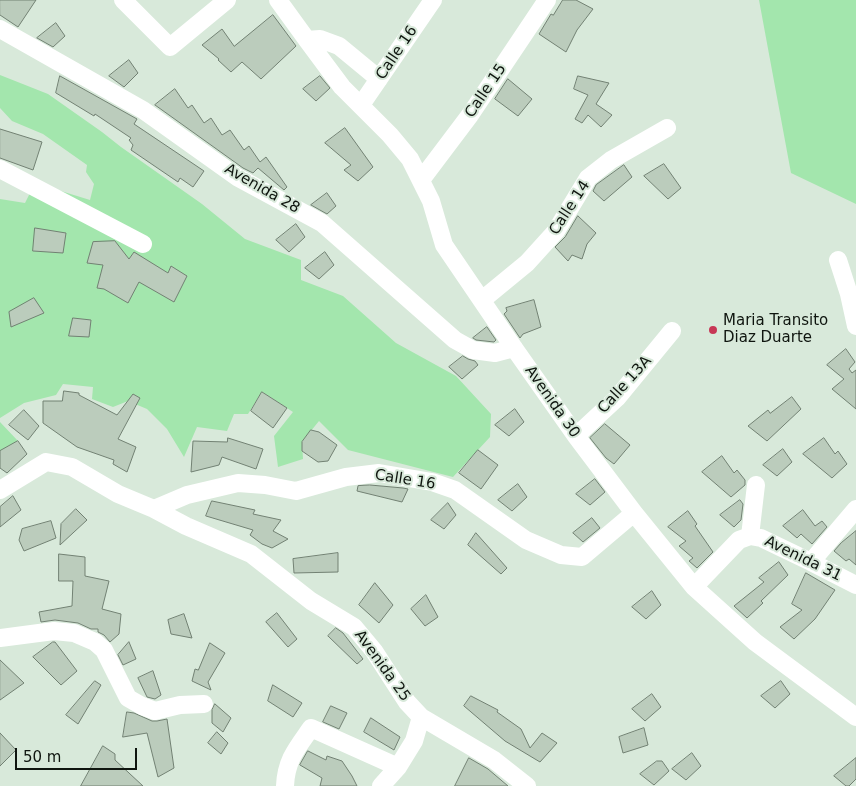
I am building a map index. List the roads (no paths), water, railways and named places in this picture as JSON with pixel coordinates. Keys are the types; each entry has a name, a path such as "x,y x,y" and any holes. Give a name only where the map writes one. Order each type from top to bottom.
{"street":[{"path":"123,0 170,47 227,0"},
{"name":"Avenida 30","path":"278,0 342,87 390,135 410,159 432,201 444,245 576,436 634,513 694,587 755,642 856,717"},
{"name":"Calle 16","path":"361,106 433,0"},
{"name":"Calle 15","path":"421,180 470,115 547,0"},
{"name":"Avenida 28","path":"0,29 143,110 237,177 322,223 456,340 473,350 494,353 514,348"},
{"path":"306,40 320,39 339,46 379,79"},
{"name":"Calle 14","path":"482,300 527,264 556,231 588,178 611,160 667,128"},
{"path":"0,169 143,244"},
{"path":"838,260 853,295 856,326"},
{"name":"Calle 13A","path":"576,436 617,398 672,331"},
{"name":"Avenida 25","path":"0,490 46,462 72,467 118,494 251,554 311,601 354,627 374,651 408,702 421,717 494,760 527,786"},
{"name":"Calle 16","path":"154,509 187,495 238,483 296,490 346,477 378,473 432,482 455,490 526,540 561,555 582,557 634,513"},
{"path":"694,587 739,540 750,536 756,485"},
{"path":"811,562 856,510"},
{"name":"Avenida 31","path":"750,536 761,538 856,586"},
{"path":"0,638 54,631 74,633 94,642 104,650 128,698 142,706 155,711 180,705 204,704"},
{"path":"381,786 398,767 414,741 421,717"},
{"path":"285,786 291,756 311,728 398,767"}],"place":[{"name":"Maria Transito Diaz Duarte","path":"713,330"}]}
